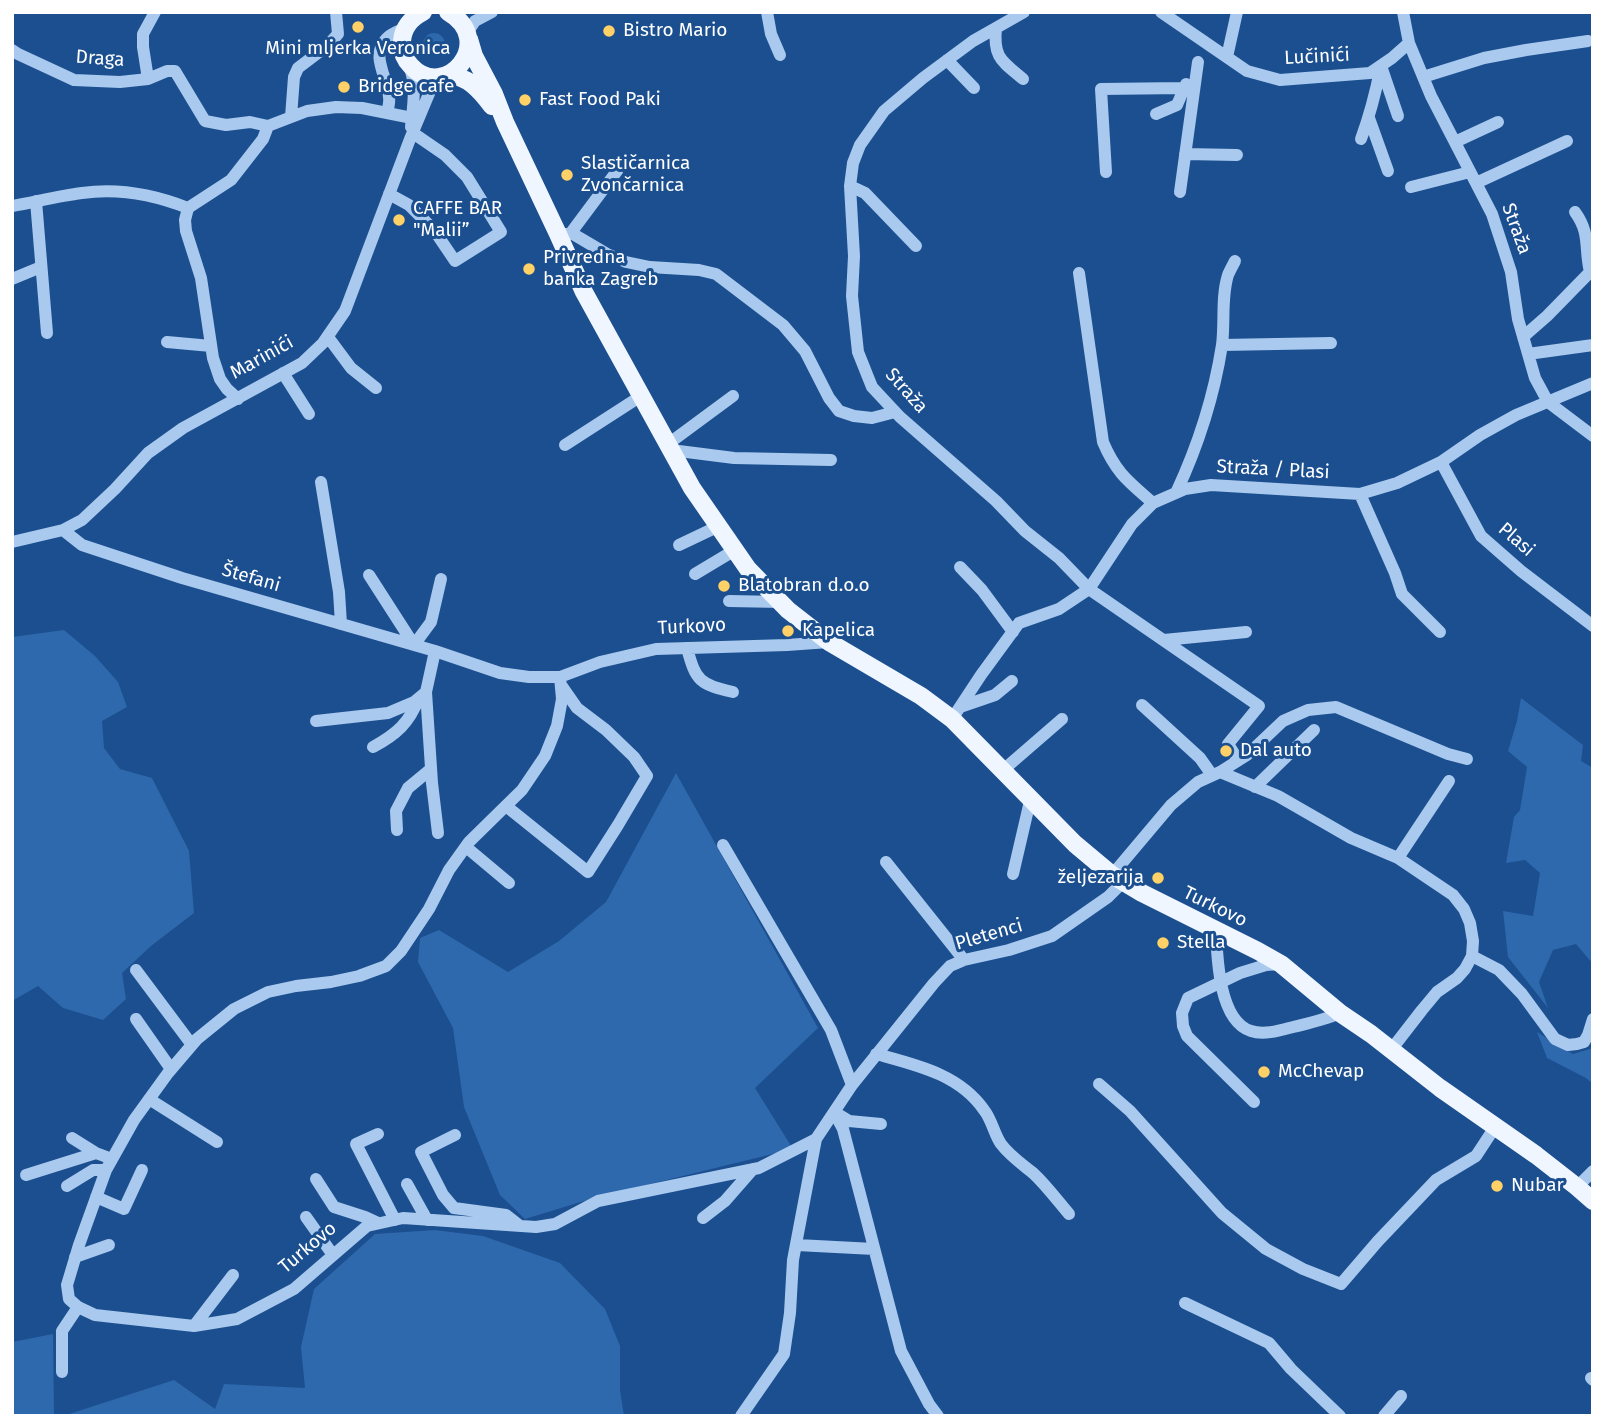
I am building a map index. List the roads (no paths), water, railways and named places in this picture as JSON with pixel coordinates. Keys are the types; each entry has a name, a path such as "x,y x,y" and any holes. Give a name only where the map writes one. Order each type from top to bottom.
{"main road":[{"path":"405,28 420,13"},
{"path":"453,14 463,24 474,55 505,122 564,234 584,292 669,447"},
{"name":"Marinići","path":"405,28 401,47 409,65"},
{"name":"Marinići","path":"442,76 457,69 465,61 469,50 468,36"},
{"path":"409,65 426,76 457,75 467,79 484,94 505,122"},
{"name":"Turkovo","path":"669,447 692,488 748,569 781,602 829,642 921,696 956,713 1002,771 1030,801 1117,879 1281,964 1340,1013 1593,1201"}],"street":[{"path":"155,12 143,34 148,79 167,71 175,71 205,121 226,125 250,122 268,126 307,111 336,107 362,108 412,118"},
{"path":"291,117 294,77 298,68 338,34 336,12"},
{"path":"468,36 475,21 492,12"},
{"path":"767,12 771,34 780,55"},
{"path":"974,88 947,60 973,41 1024,12"},
{"name":"Lučinići","path":"1161,12 1247,71 1280,80 1370,73 1409,43"},
{"path":"1227,57 1237,12"},
{"path":"1404,12 1409,43"},
{"path":"387,113 389,94 380,63 380,49 390,35 405,28"},
{"path":"996,28 995,43 1001,61 1023,79"},
{"path":"1423,78 1484,58 1588,41"},
{"path":"1156,114 1177,106 1206,43"},
{"name":"Straža","path":"1409,43 1431,96 1492,214 1511,272 1523,337 1535,378 1548,402"},
{"name":"Draga","path":"12,50 74,80 120,82 148,79"},
{"name":"Straža","path":"947,60 884,111 860,145 853,163 850,186 854,256 852,296 858,352 872,387 895,412 996,501 1025,531 1059,558 1089,589"},
{"path":"1180,192 1198,62"},
{"name":"Marinići","path":"409,65 414,84 411,136"},
{"path":"1381,66 1398,116"},
{"path":"1361,139 1369,118 1381,66"},
{"name":"Marinići","path":"188,208 186,231 201,278 213,358 220,379 238,399 302,363 323,344 345,311 411,136 442,76"},
{"path":"1106,172 1101,89 1184,88"},
{"path":"1369,118 1388,171"},
{"path":"1455,142 1498,122"},
{"path":"12,206 83,192 117,192 142,195 188,208 231,180 263,139 268,126"},
{"path":"389,194 409,205 434,230 455,261 500,232 467,177 445,155 411,136"},
{"path":"1411,187 1473,177 1567,141"},
{"path":"1185,154 1237,155"},
{"path":"617,171 564,234 583,239 626,262 716,274 783,325 805,351 829,398 839,411 872,418 895,412"},
{"path":"850,186 865,193 916,246"},
{"path":"36,201 47,333"},
{"path":"1523,337 1592,270 1587,257 1587,236 1583,223 1575,212"},
{"path":"1175,493 1190,463 1213,393 1222,345 1228,275 1236,261"},
{"path":"12,278 41,267"},
{"path":"1079,273 1103,442 1111,461 1122,475 1153,503"},
{"path":"328,337 351,368 376,388"},
{"path":"167,342 211,346"},
{"path":"1222,345 1331,343"},
{"path":"1528,354 1593,345"},
{"path":"284,373 309,414"},
{"name":"Straža / Plasi","path":"956,713 1019,623 1059,609 1089,589 1132,524 1153,503 1185,489 1211,485 1360,494 1397,483 1441,462 1480,435 1516,415 1593,383"},
{"path":"565,445 641,396"},
{"path":"669,447 733,396"},
{"path":"12,542 63,530 82,520 148,453 183,428 238,399"},
{"path":"1548,402 1593,436"},
{"path":"669,447 734,458 831,460"},
{"name":"Plasi","path":"1441,462 1481,536 1593,625"},
{"path":"321,482 340,592 341,624"},
{"path":"1360,494 1402,594 1440,632"},
{"path":"679,545 719,526"},
{"name":"Štefani","path":"63,530 82,545 182,578 435,651 500,673 561,681"},
{"path":"695,574 735,550"},
{"path":"960,567 982,590 1013,632"},
{"path":"369,575 414,645 431,621 441,579"},
{"path":"1089,589 1259,706 1228,744 1238,760"},
{"path":"729,601 781,602"},
{"path":"1164,640 1247,632"},
{"name":"Turkovo","path":"561,681 611,659 656,649 829,642"},
{"path":"687,648 700,680 708,686 733,692"},
{"path":"373,747 392,737 414,711 423,694 435,651"},
{"path":"506,806 588,872 647,776 634,757 606,730 577,708 561,681"},
{"path":"62,1372 62,1331 78,1307 69,1298 67,1285 75,1257 109,1165 149,1099 192,1045 234,1009 268,992 359,976 386,966 401,951 429,909 449,870 486,824 522,790 545,756 562,699 561,681"},
{"path":"956,713 995,695 1012,681"},
{"path":"316,721 388,713 414,702 423,694"},
{"path":"423,694 438,833"},
{"path":"1142,705 1216,774 1278,796 1351,838 1398,858 1452,895 1464,909 1472,932 1472,956 1465,969 1437,992 1391,1049"},
{"name":"Pletenci","path":"741,1416 783,1354 790,1312 793,1260 816,1139 852,1085 933,983 950,966 1052,936 1108,897 1117,879 1171,805 1198,782 1247,755 1283,721 1308,710 1336,706 1467,760"},
{"path":"1002,771 1062,719"},
{"path":"1255,787 1314,730"},
{"path":"397,830 396,811 408,788 430,769"},
{"path":"1398,858 1449,781"},
{"path":"1013,874 1030,801"},
{"path":"723,845 831,1030 852,1085"},
{"path":"466,848 509,883"},
{"path":"886,862 964,960"},
{"path":"1216,930 1221,983 1225,1000 1238,1024 1254,1032 1282,1030 1340,1013"},
{"path":"1472,956 1499,970 1522,994 1555,1039 1568,1045 1584,1042 1593,1019"},
{"path":"1254,1102 1187,1035 1182,1013 1188,998 1207,988 1255,968 1281,964"},
{"path":"135,970 192,1045"},
{"path":"136,1019 172,1069"},
{"path":"877,1054 921,1066 944,1076 970,1093 986,1112 1000,1143 1035,1175 1069,1214"},
{"path":"1099,1084 1130,1111 1222,1213 1266,1249 1303,1269 1341,1284 1436,1180 1476,1156 1495,1127"},
{"path":"149,1099 218,1142"},
{"path":"834,1112 849,1121 881,1124"},
{"path":"834,1112 843,1129 901,1351 938,1416"},
{"path":"378,1134 356,1144 395,1220"},
{"path":"455,1135 421,1152 443,1195 454,1208 506,1215 520,1226"},
{"path":"72,1138 109,1165"},
{"name":"Pletenci","path":"555,1224 598,1201 759,1168 816,1139"},
{"path":"26,1175 96,1153"},
{"path":"67,1186 93,1170 109,1165"},
{"path":"703,1218 725,1201 753,1169"},
{"path":"96,1197 124,1209 142,1170"},
{"path":"1577,1187 1593,1171"},
{"path":"316,1179 334,1207 378,1223"},
{"path":"407,1184 427,1220"},
{"path":"306,1217 333,1255"},
{"name":"Turkovo","path":"78,1307 95,1315 194,1326 237,1319 294,1289 367,1226 403,1218 536,1227 555,1224"},
{"path":"75,1257 109,1245"},
{"path":"797,1245 874,1249"},
{"path":"194,1326 233,1275"},
{"path":"1185,1303 1269,1343 1291,1369 1340,1416"},
{"path":"1384,1416 1401,1396"}],"place":[{"name":"Mini mljerka Veronica","path":"358,27"},
{"name":"Bistro Mario","path":"609,31"},
{"name":"Bridge cafe","path":"344,87"},
{"name":"Fast Food Paki","path":"525,100"},
{"name":"Slastičarnica Zvončarnica","path":"567,175"},
{"name":"CAFFE BAR \"Malii”","path":"399,220"},
{"name":"Privredna banka Zagreb","path":"529,269"},
{"name":"Blatobran d.o.o","path":"724,586"},
{"name":"Kapelica","path":"788,631"},
{"name":"Dal auto","path":"1226,751"},
{"name":"željezarija","path":"1158,878"},
{"name":"Stella","path":"1163,943"},
{"name":"McChevap","path":"1264,1072"},
{"name":"Nubar","path":"1497,1186"}]}
